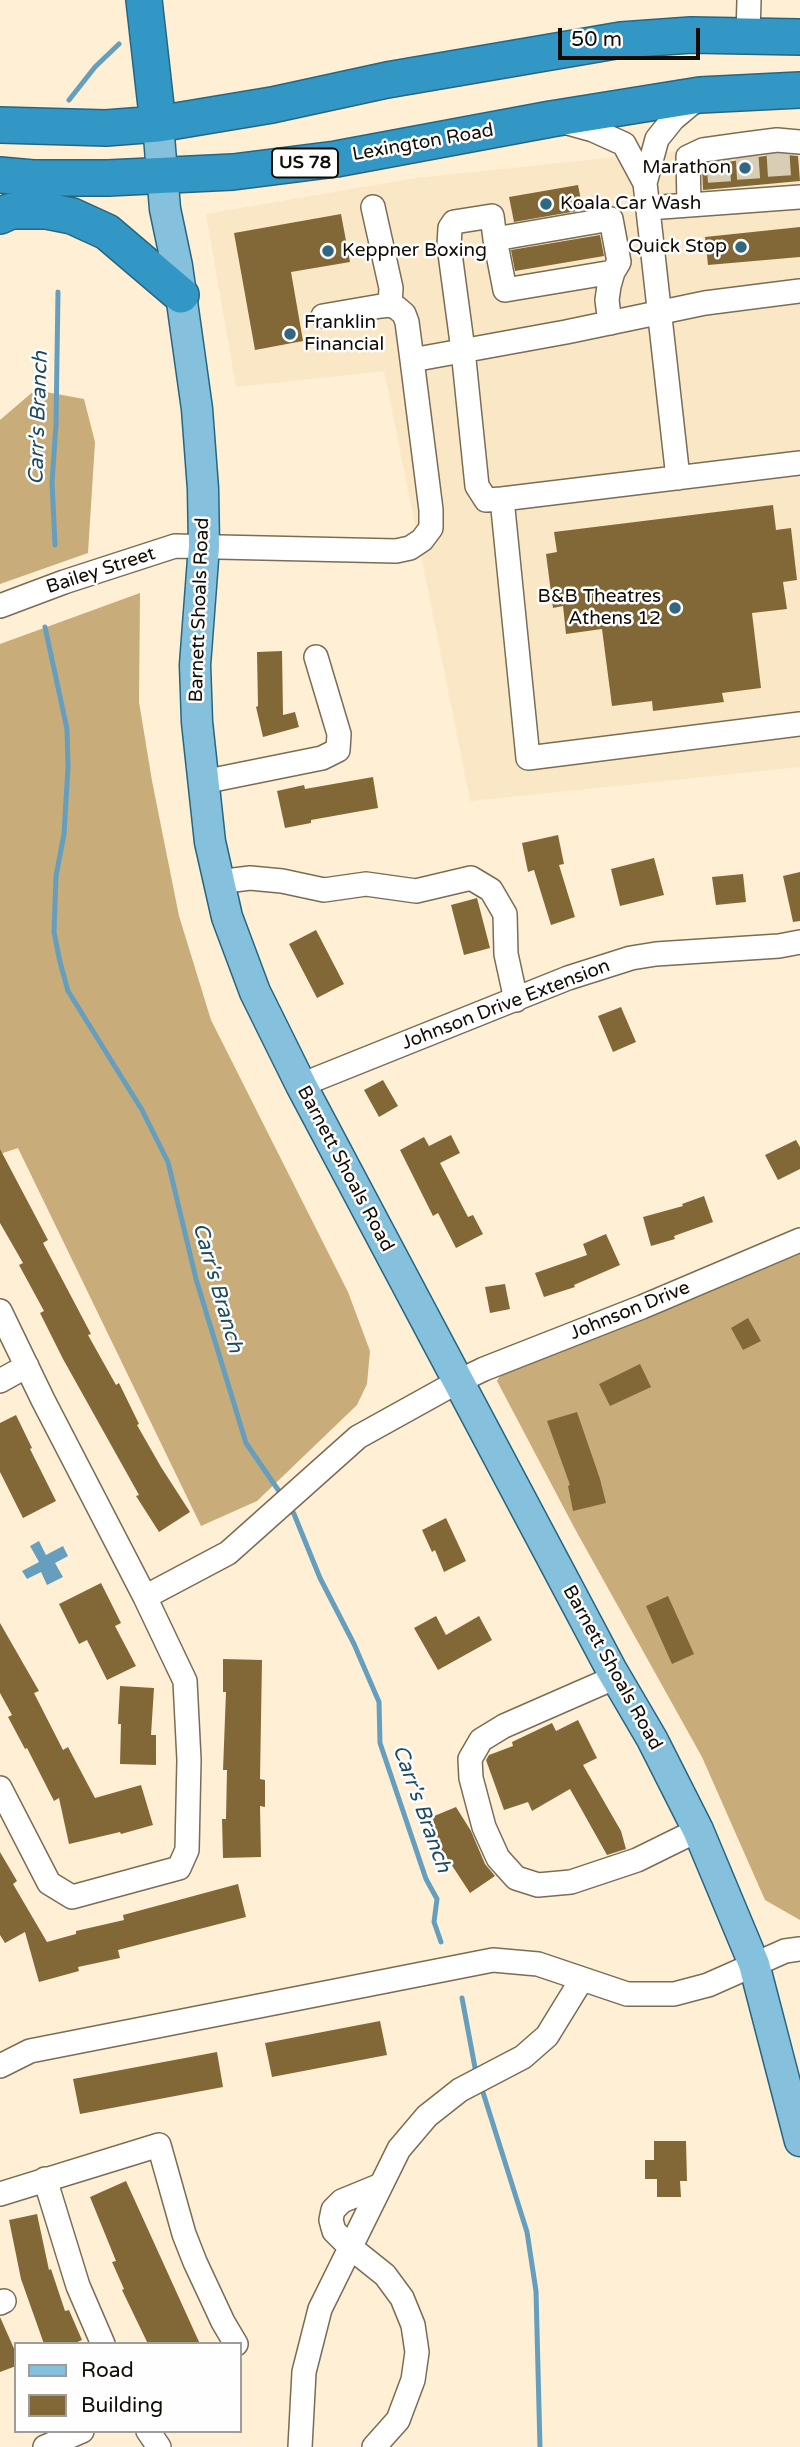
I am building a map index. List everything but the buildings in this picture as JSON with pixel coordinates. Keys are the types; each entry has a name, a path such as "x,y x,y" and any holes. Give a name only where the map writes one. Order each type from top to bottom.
{"highway":[{"path":"144,0 158,124"},
{"path":"0,124 106,128 158,124 272,105 387,80 621,40 691,35 800,37"},
{"name":"Lexington Road","path":"9,176 162,176 233,172 336,159 551,119 700,96 800,90"},
{"path":"9,176 85,201 129,226 179,280"},
{"path":"0,216 11,211 47,211 72,216 107,232 179,280"}],"main road":[{"name":"Barnett Shoals Road","path":"158,124 165,209 179,280 197,409 204,546 195,665 210,842 227,917 255,992 301,1086 616,1677 652,1739 698,1830 754,1964 800,2141"}],"street":[{"path":"748,36 749,0"},
{"path":"645,183 657,139 673,119 700,96"},
{"path":"551,119 593,130 624,144 645,183 678,478"},
{"path":"689,204 688,157 703,150 718,153 800,142"},
{"path":"648,208 689,204 720,196 787,193"},
{"path":"323,316 390,305 391,288 373,207"},
{"path":"613,272 505,290 492,216 454,222 450,228 449,246 477,486 486,500 800,463"},
{"path":"495,239 611,219 618,262 607,300 610,323"},
{"path":"412,360 705,303 800,291"},
{"name":"Bailey Street","path":"0,606 175,546 397,551 410,548 422,540 430,528 431,510 412,360 404,314 390,305"},
{"path":"502,499 528,758 800,724"},
{"path":"203,782 322,758 338,750 339,734 316,657"},
{"path":"218,882 250,878 282,881 324,890 366,884 416,891 471,878 491,890 505,914 506,954 516,1000"},
{"name":"Johnson Drive Extension","path":"301,1086 568,978 631,958 800,942"},
{"name":"Johnson Drive","path":"145,1597 228,1553 358,1437 459,1381 800,1240"},
{"path":"0,1311 186,1681 189,1760 187,1850 179,1868 72,1897 49,1883 0,1788"},
{"path":"0,1381 27,1366"},
{"path":"616,1677 504,1726 481,1740 470,1759 471,1778 484,1827 498,1858 516,1878 538,1885 571,1882 637,1860 698,1830"},
{"path":"0,2067 30,2051 493,1960 538,1964 627,1994 674,1994 708,1985 785,1951 800,1948"},
{"path":"300,2447 307,2360 320,2309 399,2149 427,2116 460,2090 523,2057 547,2036 582,1979"},
{"path":"0,2194 159,2145 191,2253 235,2342"},
{"path":"44,2179 78,2286 102,2342"},
{"path":"374,2447 398,2420 414,2380 417,2352 414,2325 402,2298 385,2275 334,2231 331,2220 333,2210 342,2202 381,2185"},
{"path":"45,2447 77,2433"}],"shaded area":[{"path":"800,138 800,767 470,801 384,371 236,387 206,214 416,178"},
{"path":"35,390 84,399 95,442 88,553 0,584 0,420"},
{"path":"140,593 139,702 179,916 211,1020 348,1292 370,1351 367,1384 357,1405 257,1501 201,1526 18,1148 0,1154 0,644"},
{"path":"800,1249 800,1920 765,1900 702,1757 575,1529 497,1381 501,1374"}],"water":[{"path":"39,1541 46,1555 63,1546 68,1556 55,1563 63,1577 47,1585 41,1572 27,1579 22,1571 39,1562 30,1546"}],"waterway":[{"name":"Carr's Branch","path":"69,100 95,67 119,44"},
{"name":"Carr's Branch","path":"55,545 52,482 56,425 58,292"},
{"name":"Carr's Branch","path":"45,627 67,729 64,834 56,876 54,932 60,962 68,991 142,1110 168,1162 196,1279 246,1443 283,1497"},
{"name":"Carr's Branch","path":"288,1505 379,1702 380,1743 426,1879 437,1899 434,1922 441,1942"},
{"name":"Carr's Branch","path":"462,1998 476,2073"},
{"name":"Carr's Branch","path":"481,2086 527,2232 536,2291 540,2447"}],"tunnel":[{"path":"778,153 780,185"},
{"path":"747,156 750,199"},
{"path":"718,159 720,190"}],"place":[{"name":"Marathon","path":"745,168"},
{"name":"Koala Car Wash","path":"546,204"},
{"name":"Quick Stop","path":"741,247"},
{"name":"Keppner Boxing","path":"328,251"},
{"name":"Franklin Financial","path":"290,334"},
{"name":"B&B Theatres Athens 12","path":"675,608"}]}
